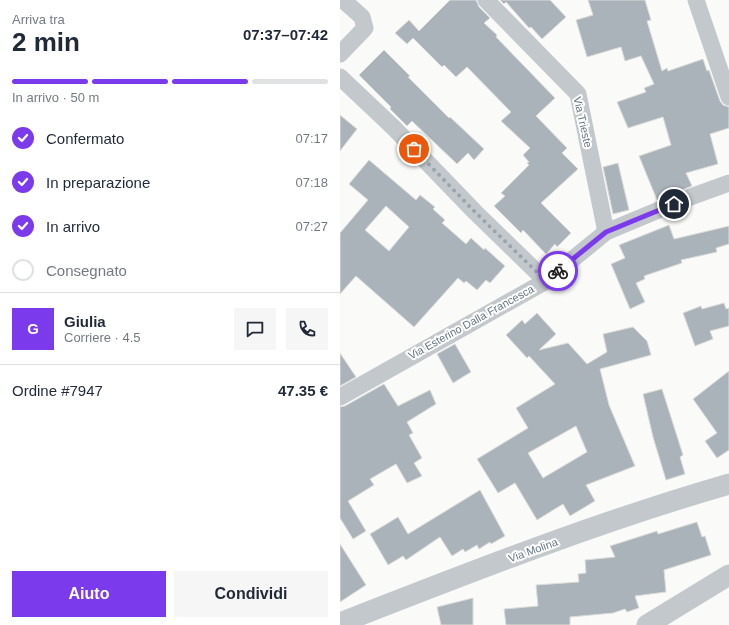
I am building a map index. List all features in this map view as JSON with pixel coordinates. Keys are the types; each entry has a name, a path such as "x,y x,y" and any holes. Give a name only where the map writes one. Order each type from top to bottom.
{"street":[{"path":"340,54 365,28 362,17 343,0"},
{"name":"Via Trieste","path":"486,0 578,94 606,232"},
{"path":"696,0 729,97"},
{"path":"340,77 394,128 475,212 546,281"},
{"name":"Via Esterino Dalla Francesca","path":"340,397 546,281 606,232 729,183"},
{"name":"Via Molina","path":"340,623 476,570 664,503 729,484"},
{"path":"647,625 667,620 729,575"}],"building":[{"path":"450,0 476,0 479,7 490,18 484,23 555,98 536,116 567,148 562,153 578,169 541,203 571,233 557,247 555,244 546,254 523,230 521,233 494,206 505,196 501,193 529,165 527,163 529,162 523,155 530,148 501,121 511,112 467,67 456,77 444,65 442,67 413,38 407,44 395,33 409,20 419,31"},
{"path":"500,0 550,0 566,17 542,39 531,27 529,28 506,2 504,4"},
{"path":"588,0 645,0 651,20 647,21 662,71 667,68 668,71 703,59 707,71 709,70 720,101 723,105 729,107 729,128 710,134 718,164 686,173 692,186 657,200 639,156 671,145 663,117 628,128 617,102 646,92 644,88 654,84 641,56 625,61 621,47 587,57 576,20 593,15"},
{"path":"384,50 410,76 408,77 449,118 450,117 484,149 474,160 468,153 457,164 412,121 407,126 390,109 391,107 359,75"},
{"path":"340,115 357,129 340,151"},
{"path":"369,160 416,200 420,195 435,207 433,209 445,220 442,223 466,244 471,238 505,266 490,283 486,280 477,290 466,281 464,283 458,278 414,327 356,276 340,294 340,233 368,200 349,184","holes":["386,206 409,227 389,251 365,230"]},
{"path":"618,163 629,210 613,214 603,167"},
{"path":"669,225 674,239 729,226 729,244 716,248 717,252 681,260 682,263 644,276 645,279 636,283 645,302 630,309 611,264 625,258 619,245"},
{"path":"724,303 726,309 729,308 729,326 710,331 713,339 695,346 683,313 701,306 702,309"},
{"path":"537,313 556,334 539,350 568,343 587,364 607,352 603,334 633,327 647,341 651,355 600,369 609,405 635,466 586,485 595,501 570,516 563,504 537,520 515,483 498,493 477,459 528,428 516,408 555,384 529,356 527,358 506,335 522,320 525,324","holes":["576,426 587,452 543,478 528,453"]},
{"path":"455,344 471,372 453,383 437,354"},
{"path":"340,353 356,377 340,386"},
{"path":"729,371 729,450 717,458 705,441 717,433 693,399"},
{"path":"384,384 398,406 430,390 436,404 407,422 413,433 409,435 422,458 414,463 422,476 407,483 396,464 370,479 374,485 348,501 366,531 353,539 340,518 340,407 345,406"},
{"path":"662,389 683,455 680,457 685,474 666,480 653,437 643,394"},
{"path":"480,490 505,536 491,544 490,542 479,549 477,545 465,552 463,549 452,556 440,537 406,560 403,556 388,565 370,534 398,517 408,534"},
{"path":"697,522 702,537 705,536 711,555 664,570 666,592 635,596 639,608 627,612 625,609 613,613 570,617 570,625 506,625 504,609 538,606 536,585 579,582 578,574 586,573 585,560 615,557 610,546 657,531 658,534"},
{"path":"340,544 366,585 340,602"},
{"path":"473,598 473,625 441,625 437,607"}],"way so far":[{"path":"414,149 475,212 546,281 558,271"}],"route":[{"path":"558,271 606,232 674,204"}]}
